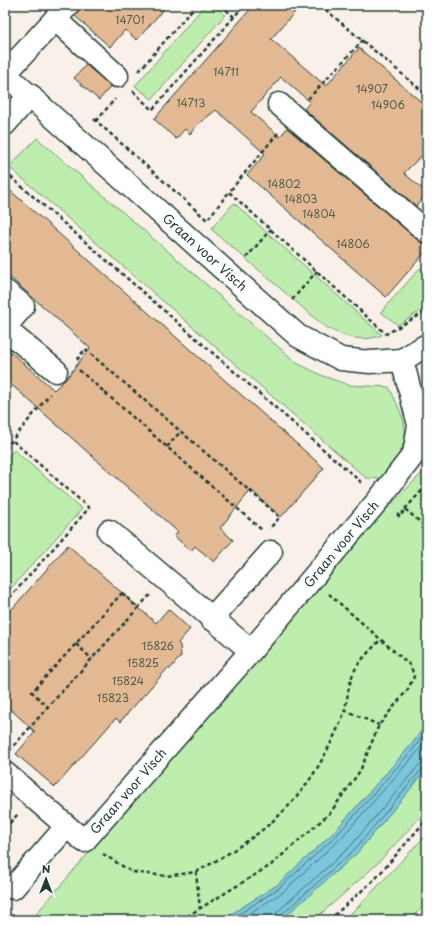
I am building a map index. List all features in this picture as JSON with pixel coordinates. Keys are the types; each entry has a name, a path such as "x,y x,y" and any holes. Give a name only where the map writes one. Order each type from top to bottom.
{"street":[{"name":"Graan voor Visch","path":"122,81 62,13 5,74 232,275 298,336 341,359 370,362 402,360 427,345"},
{"path":"5,124 30,95"},
{"path":"286,110 427,232"},
{"path":"5,291 23,306 5,328 55,380"},
{"name":"Graan voor Visch","path":"5,773 84,841 251,651 380,498 414,454 419,425 402,360"},
{"path":"109,531 211,619 251,651"},
{"path":"211,619 271,552"},
{"path":"13,888 66,827"}],"path":[{"path":"96,121 122,81 196,5"},
{"path":"220,5 234,16"},
{"path":"122,81 152,110 244,5"},
{"path":"320,5 427,95"},
{"path":"90,116 207,220 229,192 286,110 363,40"},
{"path":"5,172 400,516 427,485"},
{"path":"229,192 386,334 427,311"},
{"path":"232,275 271,230"},
{"path":"277,317 317,271"},
{"path":"86,348 280,516 265,533 167,447 73,365 86,348"},
{"path":"5,449 13,441 55,380"},
{"path":"167,447 181,431"},
{"path":"5,603 90,508 13,441"},
{"path":"405,509 427,528"},
{"path":"181,920 271,865 330,812 360,771 379,725 408,689 414,677 411,666 380,640 313,578"},
{"path":"5,755 138,608 122,594 32,692 48,707"},
{"path":"84,841 132,872 166,876 196,872 253,838 287,810 315,774 335,734 344,710 348,688 356,668 380,640"},
{"path":"76,644 92,659"},
{"path":"344,710 379,725"},
{"path":"329,920 376,878 427,819"},
{"path":"196,872 200,909"}],"green space":[{"path":"205,5 213,5 225,15 152,99 135,86"},
{"path":"37,138 297,363 323,376 349,385 389,387 405,425 405,437 401,451 380,479 366,478 9,167"},
{"path":"234,203 382,335 367,339 353,338 345,336 324,326 211,229"},
{"path":"420,268 427,274 427,307 398,325 381,312"},
{"path":"14,450 82,509 5,595 5,460"},
{"path":"427,466 427,722 412,744 334,832 277,885 222,920 31,920 363,533 422,473"},
{"path":"427,769 427,810 375,866 314,920 281,920 357,853"},
{"path":"427,834 427,903 409,920 342,920 357,908"}],"water":[{"path":"427,722 427,769 357,853 281,920 222,920 277,885 334,832 412,744"}],"building":[{"path":"80,5 167,5 137,40 125,30 110,47 75,16"},
{"path":"254,5 301,5 271,39 326,86 359,48 427,107 427,150 404,173 427,193 416,206 304,109 310,102 281,77 251,112 280,137 287,128 419,241 427,244 427,250 386,297 247,175 265,154 216,110 197,125 190,134 185,129 176,139 154,119"},
{"path":"86,65 111,86 99,100 74,78"},
{"path":"5,186 324,468 281,517 251,490 220,528 233,540 214,562 195,546 191,551 174,536 178,532 5,379 5,347 54,390 66,379 90,348 5,273"},
{"path":"68,545 156,623 168,609 190,629 178,643 180,645 181,656 170,669 167,669 120,722 116,718 55,787 16,754 35,732 5,704 5,617"}]}
